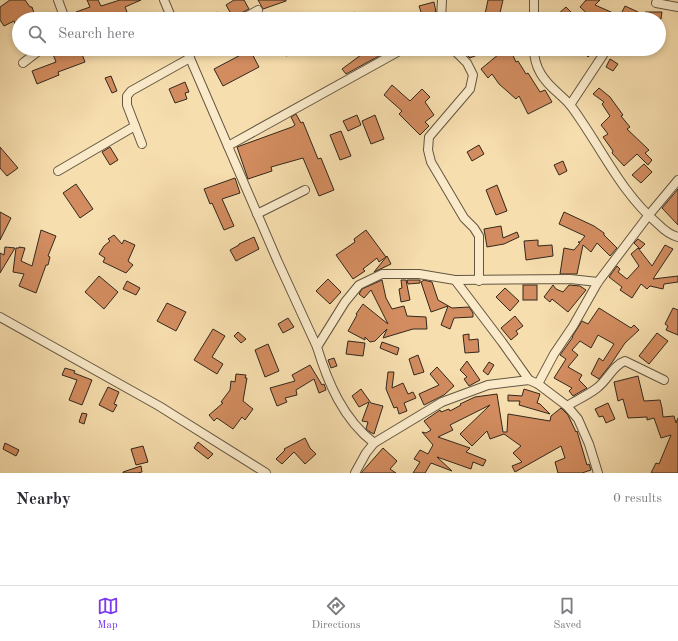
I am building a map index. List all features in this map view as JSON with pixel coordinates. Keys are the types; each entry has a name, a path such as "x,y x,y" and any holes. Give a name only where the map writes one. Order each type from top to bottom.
{"street":[{"path":"58,0 62,12"},
{"path":"164,0 169,12"},
{"path":"441,12 442,0"},
{"path":"534,0 534,12"},
{"path":"656,3 678,7"},
{"path":"254,12 258,10"},
{"path":"23,62 31,56"},
{"path":"142,144 126,105 127,96 130,91 181,56"},
{"path":"189,56 257,214 317,347 332,388 351,420 364,436 374,443"},
{"path":"228,146 390,56"},
{"path":"460,56 467,63 473,75 470,88 429,137 428,150 432,162 464,218 474,228 479,236 479,281"},
{"path":"534,56 538,71 549,85 570,105 619,181 648,216 671,235 678,238"},
{"path":"570,105 602,56"},
{"path":"58,172 135,126"},
{"path":"538,384 554,354 573,326 598,282 648,216 678,180"},
{"path":"257,214 305,190"},
{"path":"317,347 345,302 359,285 382,274 419,274 455,280 479,281 570,279 598,282"},
{"path":"455,280 529,380 538,384 567,406 578,420 589,444 598,473"},
{"path":"0,317 159,406 266,473"},
{"path":"567,406 596,389 607,379 618,363 625,361 664,380"},
{"path":"355,473 366,452 374,443 442,402 488,385 529,380"}],"building":[{"path":"10,0 25,0 30,7 32,7 34,12 12,12 12,22 4,26 0,20 0,7"},
{"path":"87,0 98,0 101,6 120,0 141,0 125,7 127,12 76,12 90,7"},
{"path":"234,0 244,0 249,9 243,12 230,12 226,5"},
{"path":"258,0 286,0 286,1 263,9"},
{"path":"488,0 503,0 500,12 485,12"},
{"path":"586,0 600,0 595,5 611,12 585,12 580,7"},
{"path":"434,2 436,12 421,12 419,6"},
{"path":"625,6 638,12 622,12"},
{"path":"566,7 571,12 560,12"},
{"path":"54,56 83,56 85,62 58,72 59,75 37,84 32,71 56,62"},
{"path":"239,56 253,56 259,67 223,86 214,69"},
{"path":"360,56 379,56 346,74 342,69"},
{"path":"497,56 513,56 516,62 518,61 526,74 528,73 540,92 545,90 552,102 528,114 519,96 516,99 499,84 492,74 488,78 481,69"},
{"path":"610,59 618,64 613,71 606,67"},
{"path":"111,76 117,91 112,93 105,78"},
{"path":"185,82 189,92 185,93 187,99 175,103 169,89"},
{"path":"392,85 410,101 422,89 430,97 425,102 434,115 425,122 429,126 420,135 399,114 402,111 384,95"},
{"path":"599,88 610,97 623,115 621,116 630,127 627,129 649,150 645,153 652,160 648,165 637,154 624,166 612,153 613,151 603,137 608,134 601,125 610,116 602,104 604,102 593,94"},
{"path":"296,114 301,123 303,122 318,159 321,158 334,190 319,196 303,158 271,167 272,171 248,179 237,147 292,127 295,125 291,117"},
{"path":"357,115 361,125 348,131 343,121"},
{"path":"375,115 384,139 371,144 362,121"},
{"path":"341,131 351,156 340,160 330,135"},
{"path":"479,145 484,154 472,161 467,152"},
{"path":"0,147 18,168 7,176 0,168"},
{"path":"110,147 118,160 110,165 102,152"},
{"path":"563,161 567,171 559,175 554,165"},
{"path":"644,164 652,172 641,183 632,175"},
{"path":"235,178 240,193 222,199 234,226 224,230 204,189"},
{"path":"76,184 93,209 80,218 63,193"},
{"path":"497,185 507,211 496,215 486,190"},
{"path":"678,189 678,225 662,208"},
{"path":"0,212 11,218 0,240"},
{"path":"564,212 594,226 604,233 604,235 617,248 610,256 597,243 591,252 583,245 577,274 560,274 564,248 574,250 580,243 578,242 580,242 585,236 559,224"},
{"path":"501,226 503,238 517,232 519,237 504,244 487,247 484,229"},
{"path":"41,230 56,236 48,256 50,257 48,265 46,265 36,293 19,286 24,274 13,272 16,248 19,247 25,248 21,261 32,266"},
{"path":"366,230 386,257 379,262 377,258 363,269 365,271 353,279 336,255 355,242 354,239"},
{"path":"114,235 122,244 124,240 135,245 128,261 133,265 126,273 103,262 105,258 99,254 104,246 110,241 108,239"},
{"path":"254,237 259,249 236,261 230,250"},
{"path":"638,239 645,244 640,249 634,243"},
{"path":"538,240 538,246 552,245 553,256 526,260 524,241"},
{"path":"665,245 673,249 653,279 678,276 678,282 664,284 663,289 650,286 647,289 641,284 632,298 620,290 622,287 609,277 617,266 620,269 618,272 627,279 639,266 631,254 638,248 652,266"},
{"path":"5,247 15,248 0,273 0,253 4,255"},
{"path":"387,256 391,264 374,272"},
{"path":"99,276 118,292 104,309 85,292"},
{"path":"328,279 341,292 330,304 316,291"},
{"path":"382,280 386,298 392,309 404,306 407,316 426,317 427,329 413,329 383,338 387,329 375,341 370,342 365,337 365,340 348,331 357,315 356,314 363,304 388,324 371,290 364,298 359,294 362,289"},
{"path":"401,280 406,280 410,300 401,302 399,289 402,288"},
{"path":"407,280 420,280 420,283 408,284"},
{"path":"424,280 432,282 438,300 452,308 469,307 473,313 473,317 454,318 450,329 441,325 448,306 431,312 421,282"},
{"path":"127,281 140,288 136,295 123,289"},
{"path":"523,285 537,285 537,300 523,300"},
{"path":"553,285 556,289 563,292 569,285 580,286 586,290 568,312 552,299 550,302 544,297"},
{"path":"505,288 519,301 510,311 496,297"},
{"path":"167,303 186,312 176,331 157,321"},
{"path":"599,308 631,328 634,325 639,330 625,343 599,379 591,374 599,358 603,361 614,344 598,335 591,348 580,341 572,350 578,355 568,367 582,375 579,380 587,388 573,396 569,391 572,388 554,378 566,359 560,355 582,321 588,324"},
{"path":"673,308 678,310 678,335 666,330 668,326 665,324"},
{"path":"515,316 523,326 516,331 518,334 511,340 501,328"},
{"path":"288,318 294,327 283,333 278,324"},
{"path":"213,329 225,336 212,357 223,364 217,374 194,360"},
{"path":"238,332 246,339 241,343 234,336"},
{"path":"657,333 668,341 649,364 639,356"},
{"path":"469,334 469,340 478,339 479,352 465,353 463,335"},
{"path":"348,341 365,343 363,356 346,354"},
{"path":"382,342 399,348 397,355 380,348"},
{"path":"268,344 279,371 265,377 255,350"},
{"path":"418,355 424,372 414,375 409,359"},
{"path":"334,358 337,366 331,368 328,360"},
{"path":"467,361 480,380 469,386 464,379 467,377 460,370"},
{"path":"489,362 494,365 488,375 483,371"},
{"path":"310,365 322,385 324,384 326,390 319,393 314,379 296,390 297,395 285,398 287,402 277,406 270,388 295,381 292,375"},
{"path":"437,367 454,386 444,395 424,405 419,394 439,385 430,374"},
{"path":"65,368 75,371 74,373 92,380 82,405 69,400 77,380 62,375"},
{"path":"388,372 394,372 392,388 403,383 408,394 413,392 416,398 404,403 407,411 399,414 397,407 394,408 386,389"},
{"path":"236,374 246,375 245,378 247,378 243,401 253,409 245,420 242,417 233,429 217,418 214,421 209,415 223,403 221,402 230,390 231,381 235,382"},
{"path":"638,376 644,401 660,400 663,417 674,416 676,423 678,418 678,473 651,473 656,463 659,464 671,435 661,438 654,418 647,420 647,417 628,418 623,399 618,401 614,382"},
{"path":"108,387 119,392 114,404 117,405 113,412 99,405"},
{"path":"361,389 371,403 383,406 374,434 366,429 368,422 362,421 369,402 359,407 352,396"},
{"path":"524,389 540,394 537,403 550,414 519,405 520,401 508,401 508,395 522,396"},
{"path":"497,394 503,432 507,432 508,414 550,421 551,416 561,408 568,415 576,432 577,431 587,465 589,464 591,470 582,473 558,473 555,462 565,458 561,446 515,472 512,466 522,462 513,453 521,446 504,434 490,439 487,431 472,446 460,434 490,405 450,425 453,430 438,437 470,448 466,452 486,460 483,466 473,462 471,469 437,457 452,471 431,463 425,473 413,473 420,462 414,459 420,450 428,454 433,445 422,432 426,433 431,430 424,421 440,410 441,412 449,409 450,411 461,405 460,404 475,397"},
{"path":"608,403 615,419 606,423 603,416 599,417 595,409"},
{"path":"82,413 87,414 84,424 79,422"},
{"path":"305,438 310,448 316,454 305,464 294,452 282,464 276,459 285,450 284,449"},
{"path":"198,442 213,454 208,459 194,448"},
{"path":"5,443 19,450 16,456 3,449"},
{"path":"143,446 148,462 136,465 131,449"},
{"path":"383,448 397,461 390,469 396,473 361,473"},
{"path":"141,466 142,472 123,473 123,472"}]}
